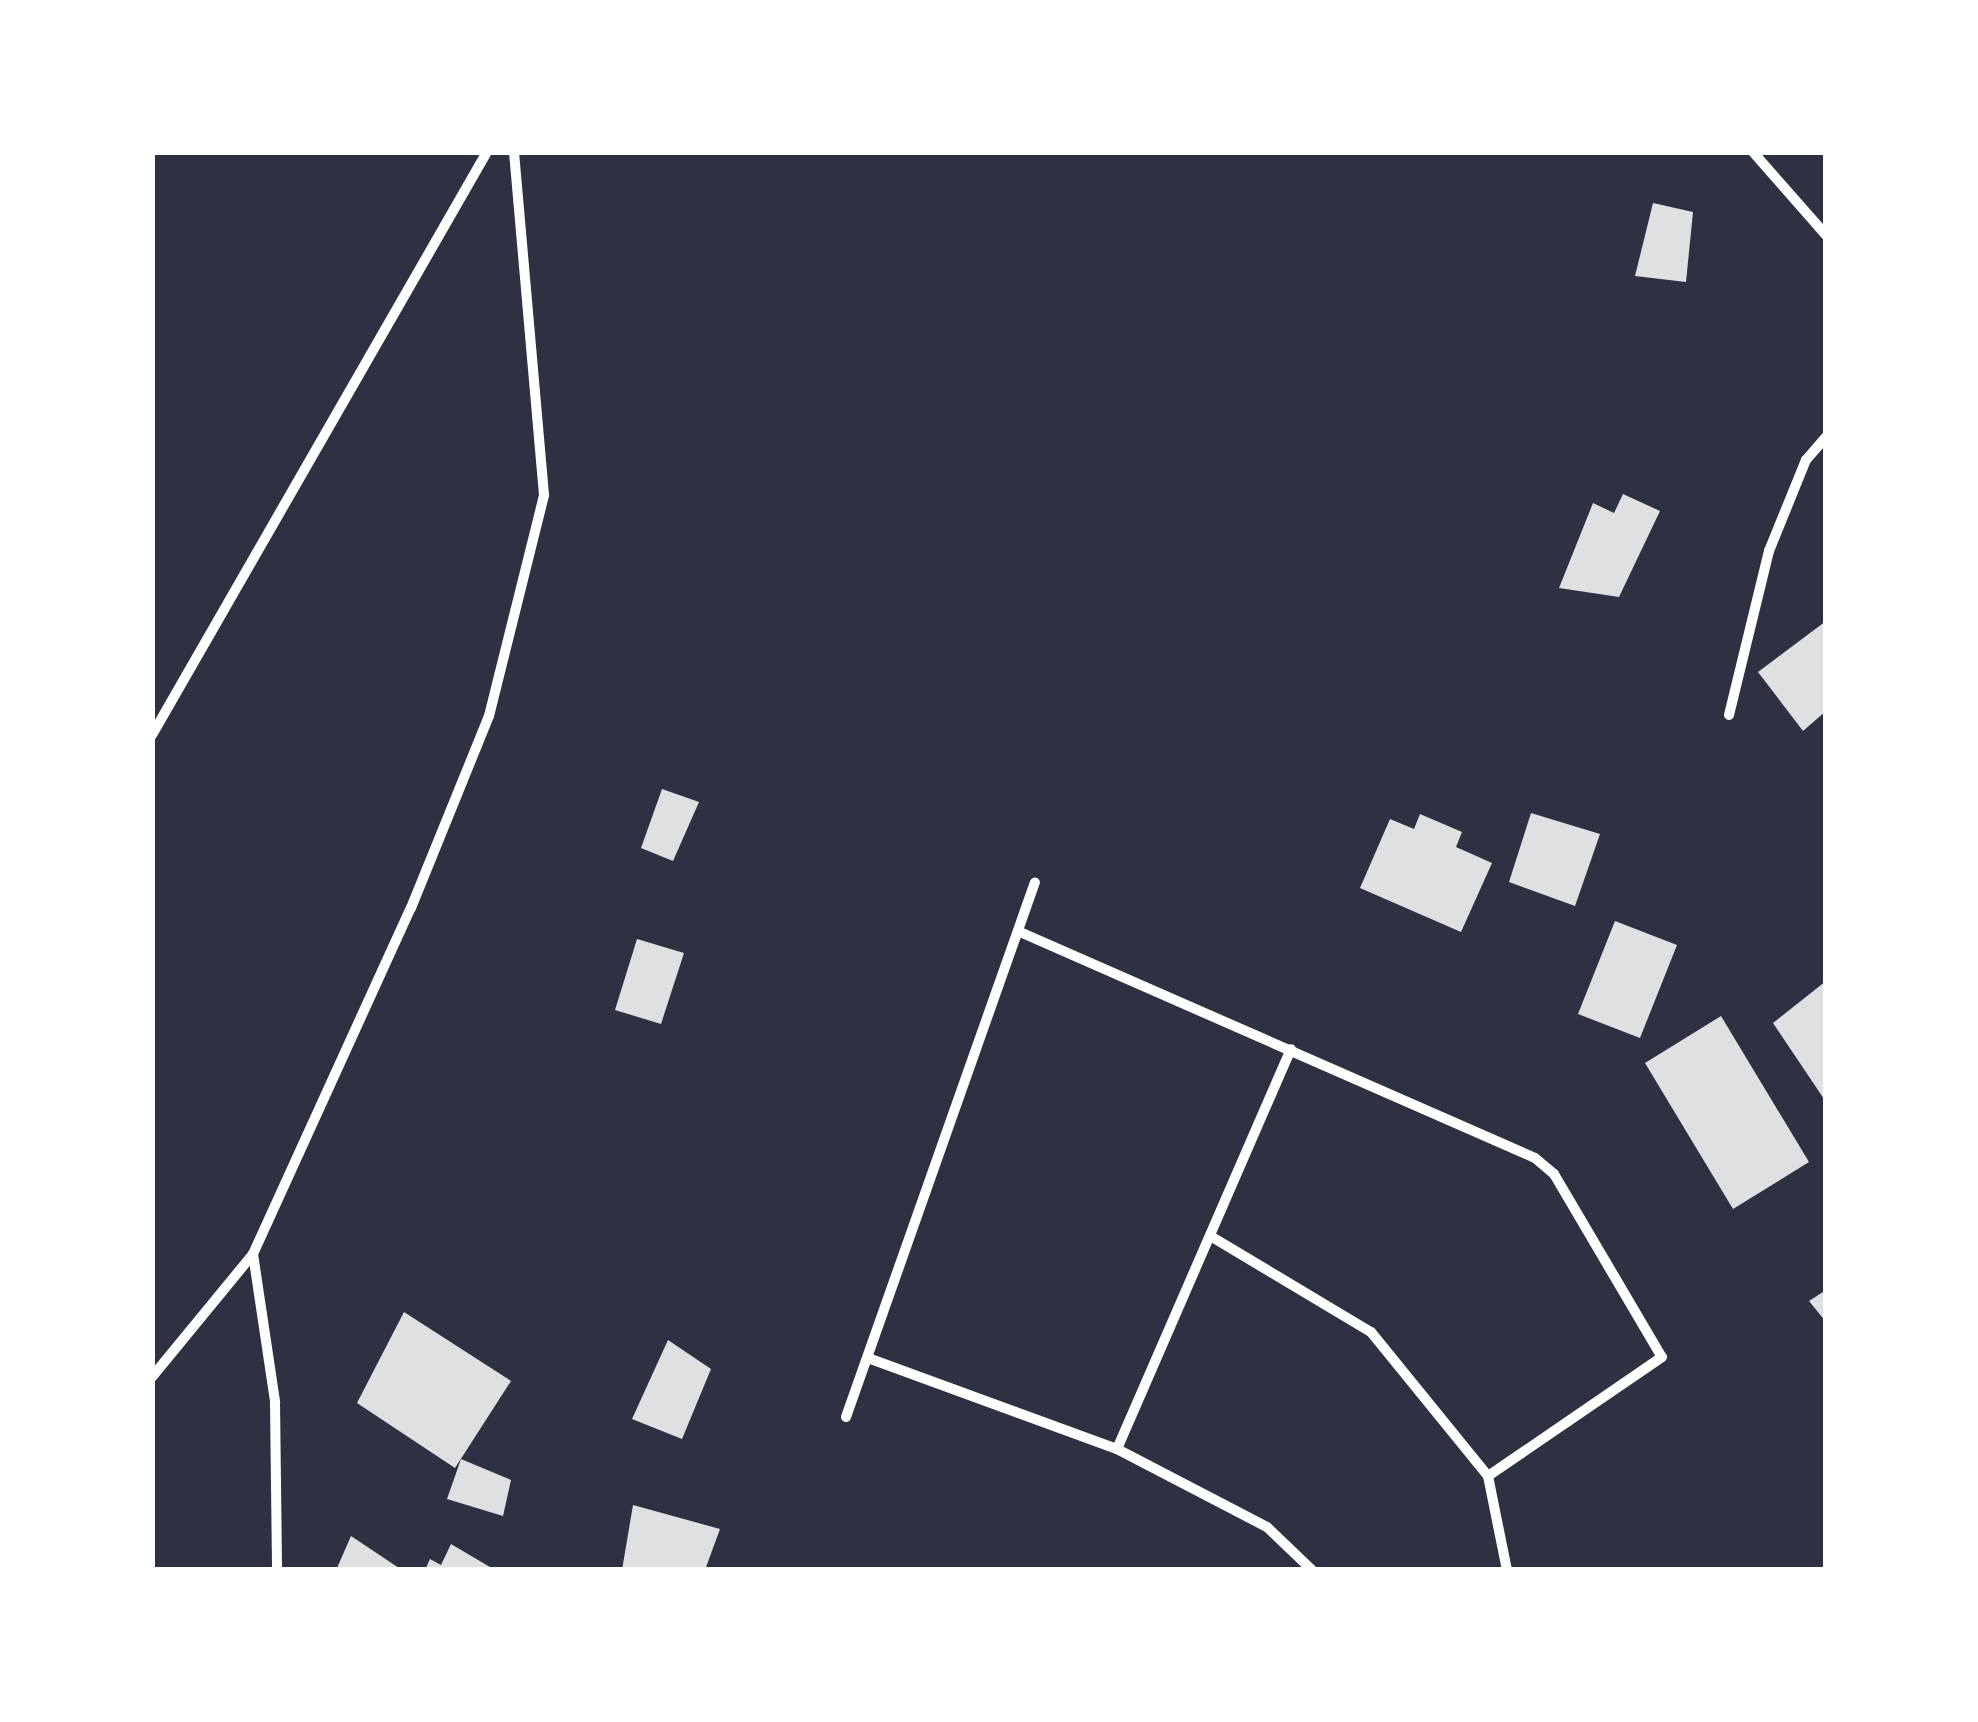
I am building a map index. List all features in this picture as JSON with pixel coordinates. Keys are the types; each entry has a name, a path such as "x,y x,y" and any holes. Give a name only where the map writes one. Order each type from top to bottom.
{"street":[{"path":"152,735 487,152"},
{"path":"152,1377 253,1254 411,908 488,716 544,494 514,152"},
{"path":"1753,152 1826,235"},
{"path":"1730,715 1780,520 1806,460 1826,438"},
{"path":"846,1417 1036,882"},
{"path":"1020,932 1535,1158 1554,1174 1660,1345 1662,1358 1488,1476"},
{"path":"1116,1449 1212,1237 1290,1049"},
{"path":"1212,1237 1372,1332 1488,1476 1506,1570"},
{"path":"253,1254 275,1402 277,1570"},
{"path":"868,1358 1116,1449 1267,1527 1312,1570"}],"building":[{"path":"1653,203 1693,212 1686,282 1635,276"},
{"path":"1623,494 1660,511 1619,597 1559,588 1593,503 1614,513"},
{"path":"1826,621 1826,711 1803,731 1758,672"},
{"path":"662,789 699,802 673,861 641,848"},
{"path":"1531,813 1600,834 1575,906 1509,882"},
{"path":"1420,814 1462,832 1456,847 1492,863 1461,932 1360,888 1390,819 1414,829"},
{"path":"1615,921 1677,945 1640,1038 1578,1014"},
{"path":"637,939 684,953 661,1024 615,1010"},
{"path":"1826,981 1826,1102 1773,1023"},
{"path":"1721,1016 1809,1162 1733,1209 1645,1063"},
{"path":"1826,1290 1826,1322 1809,1301"},
{"path":"404,1312 511,1381 455,1468 357,1403"},
{"path":"668,1340 711,1369 682,1439 632,1419"},
{"path":"461,1459 511,1480 503,1516 447,1499"},
{"path":"633,1505 720,1529 705,1570 622,1570"},
{"path":"351,1536 402,1570 337,1568"},
{"path":"451,1544 495,1570 425,1570 430,1559 441,1565"}]}
